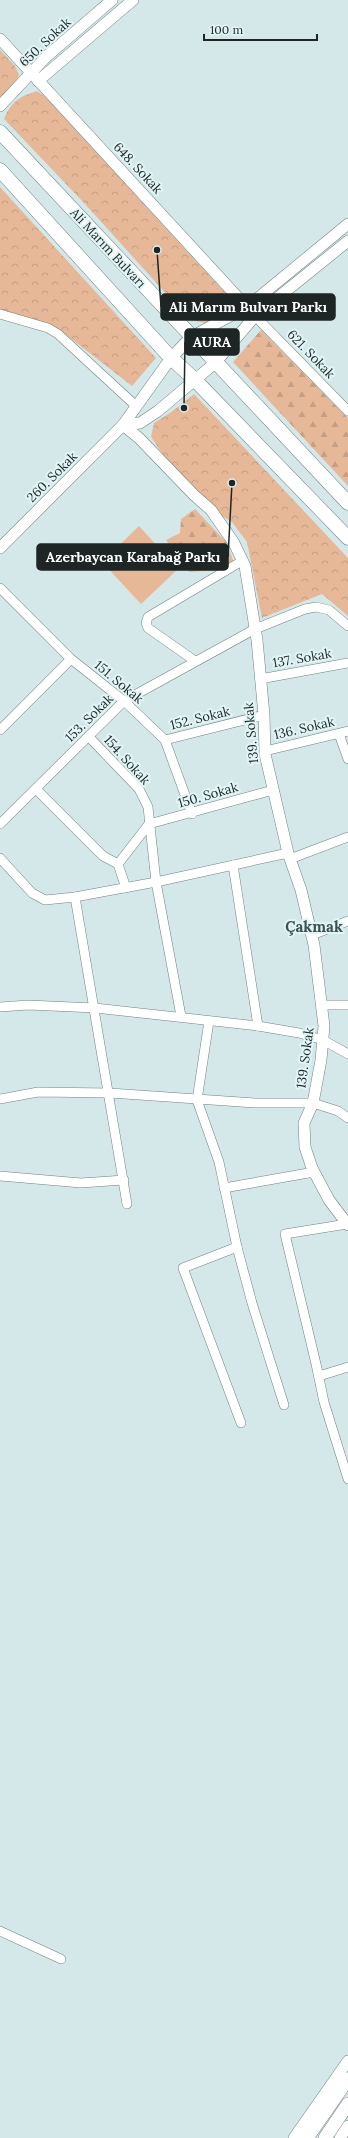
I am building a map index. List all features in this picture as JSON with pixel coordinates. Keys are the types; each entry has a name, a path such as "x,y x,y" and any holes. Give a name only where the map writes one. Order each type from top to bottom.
{"main road":[{"name":"Ali Marım Bulvarı","path":"0,132 215,363 348,503"},
{"name":"Ali Marım Bulvarı","path":"0,170 170,358 194,379 348,538"},
{"path":"307,2138 348,2079"},
{"path":"325,2138 348,2104"}],"street":[{"name":"650. Sokak","path":"0,106 34,77 112,0"},
{"path":"34,77 133,0"},
{"name":"648. Sokak","path":"0,39 255,316"},
{"name":"260. Sokak","path":"0,548 123,425 170,358 191,337 247,307 348,224"},
{"path":"123,425 140,423 158,411 194,379 215,363 255,316 348,240"},
{"path":"0,314 48,328 58,334 136,406"},
{"name":"621. Sokak","path":"255,316 348,411"},
{"name":"139. Sokak","path":"123,425 139,438 189,490 211,510 234,543 242,561 255,628 264,715 265,750 289,856 301,890 312,935 322,1005 324,1026 323,1040 313,1103 304,1123 304,1146 314,1172 329,1200 348,1225"},
{"path":"195,661 148,628 146,623 148,617 242,561"},
{"name":"151. Sokak","path":"0,588 71,659 124,701 165,740 192,814"},
{"name":"153. Sokak","path":"0,824 124,701 255,628 316,606 330,610 348,626"},
{"path":"0,730 71,659"},
{"name":"137. Sokak","path":"260,679 348,663"},
{"name":"152. Sokak","path":"165,740 264,715"},
{"name":"136. Sokak","path":"265,750 348,731"},
{"path":"339,734 348,759"},
{"name":"154. Sokak","path":"89,737 139,789 148,807 156,882 181,1016"},
{"path":"36,789 103,856 118,864 126,888"},
{"name":"150. Sokak","path":"150,824 192,814 273,790"},
{"path":"118,864 150,824"},
{"path":"0,858 32,893 45,900 75,897 126,888 233,865 289,856 348,837"},
{"path":"233,865 258,1026"},
{"path":"75,897 110,1093 127,1204"},
{"path":"312,935 348,922"},
{"path":"322,1005 348,1004"},
{"path":"0,1007 28,1006 95,1008 181,1016 209,1021 258,1026 299,1032 323,1040 348,1054"},
{"path":"209,1021 197,1100 219,1162 237,1246 252,1303 284,1405"},
{"path":"0,1099 38,1092 110,1093 255,1103 313,1103 338,1111 348,1118"},
{"path":"224,1188 314,1172"},
{"path":"0,1176 81,1183 124,1180"},
{"path":"348,1225 285,1234 324,1402 348,1479"},
{"path":"237,1246 183,1268 241,1423"},
{"path":"319,1376 348,1366"},
{"path":"0,1931 60,1959"},
{"path":"294,2138 348,2061"},
{"path":"340,2138 348,2126"}],"green space":[{"path":"0,50 15,66 19,75 14,86 0,99"},
{"path":"37,91 46,97 229,297 232,306 206,323 190,320 85,204 4,119 10,108 17,100"},
{"path":"0,187 156,358 132,386 60,330 0,311"},
{"path":"261,330 348,418 348,486 233,362"},
{"path":"194,394 348,558 348,616 322,594 262,618 247,542 232,522 211,510 164,456 151,437 154,423 170,413"},
{"path":"195,509 227,543 234,563 221,570 189,572 166,540 180,533 181,519"},
{"path":"139,526 178,569 141,604 102,562"}],"place":[{"name":"Ali Marım Bulvarı Parkı","path":"157,250"},
{"name":"AURA","path":"184,408"},
{"name":"Azerbaycan Karabağ Parkı","path":"232,483"}],"district":[{"name":"Çakmak","path":"314,926"}]}
